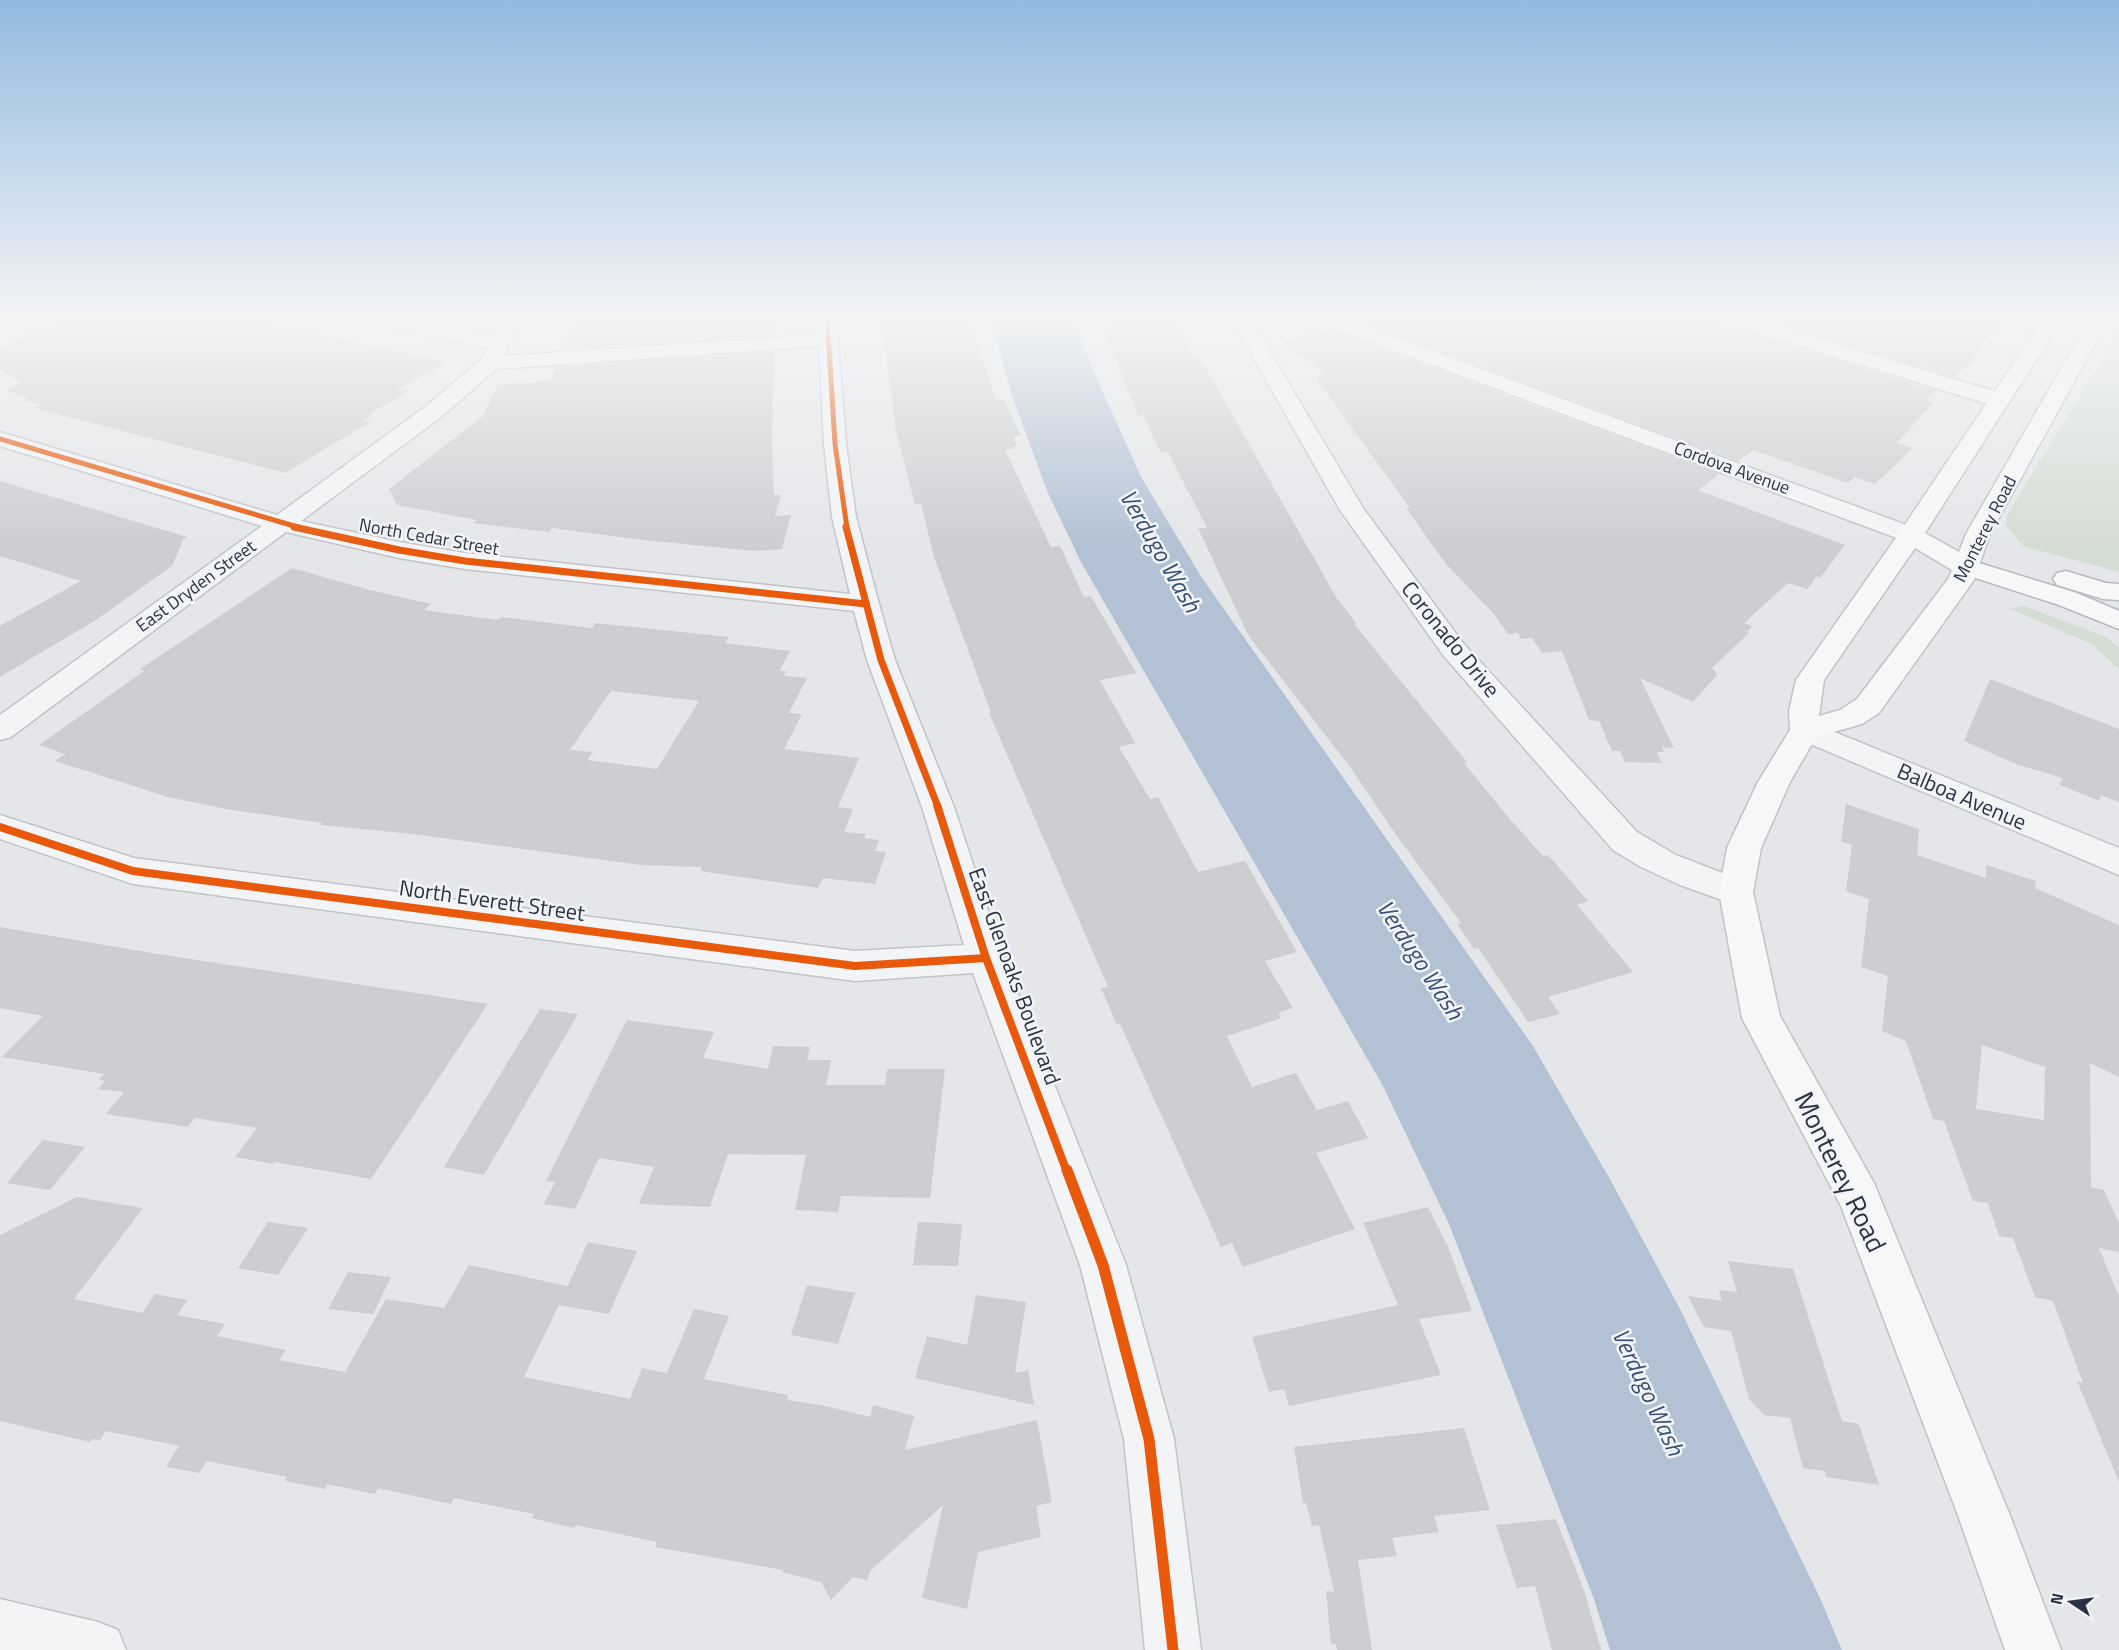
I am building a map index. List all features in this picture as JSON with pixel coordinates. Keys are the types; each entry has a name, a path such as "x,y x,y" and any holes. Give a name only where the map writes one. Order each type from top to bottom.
{"main road":[{"name":"Monterey Road","path":"2004,392 1911,535 1810,680 1804,711 1805,730 1774,782 1744,848 1736,892 1761,1018 1859,1197 1985,1518 2032,1650"},
{"name":"Monterey Road","path":"1805,730 1851,717 1868,706 1961,580 1969,558 2060,392"},
{"path":"1911,535 2119,621"},
{"path":"1969,558 2103,591 2119,592"}],"street":[{"name":"East Dryden Street","path":"0,730 282,524 433,411 453,392"},
{"name":"East Glenoaks Boulevard","path":"831,392 844,517 880,660 938,807 986,958 1103,1265 1149,1439 1173,1650"},
{"name":"Coronado Drive","path":"1283,392 1353,510 1453,649 1625,841 1641,853 1668,867 1736,892"},
{"name":"Cordova Avenue","path":"1524,392 1911,535"},
{"path":"1973,392 1999,400"},
{"name":"North Cedar Street","path":"0,439 259,515 282,524 399,550 465,561 866,604"},
{"name":"Balboa Avenue","path":"1805,730 2119,862"},
{"name":"North Everett Street","path":"0,827 133,871 855,966 986,958"},
{"path":"0,1628 98,1650"}],"shaded area":[{"path":"2082,392 2119,392 2119,572 2023,546 2006,525 2007,515"},
{"path":"2024,606 2106,637 2119,648 2119,669 2092,644 2010,609"}],"water":[{"name":"Verdugo Wash","path":"1011,392 1103,392 1141,477 1202,578 1533,1046 1611,1181 1680,1309 1820,1598 1842,1650 1610,1650 1594,1599 1449,1224 1383,1086 1081,562 1048,493"}],"building":[{"path":"11,392 407,392 369,414 373,415 363,421 370,422 285,473 34,408 41,405 24,400 28,398"},
{"path":"494,392 773,392 774,495 781,495 775,516 791,515 782,549 755,551 552,528 549,532 473,523 477,520 397,505 389,489 483,416"},
{"path":"891,392 993,392 996,400 1004,399 1021,436 1013,436 1017,446 1014,446 1014,449 1005,450 1051,547 1060,546 1084,597 1091,596 1136,673 1100,680 1135,743 1119,747 1150,799 1158,797 1198,872 1245,861 1297,952 1265,961 1293,1008 1278,1013 1281,1018 1227,1036 1252,1087 1296,1073 1317,1110 1348,1101 1368,1138 1316,1153 1355,1229 1243,1267 1232,1243 1221,1247 1120,1024 1117,1025 1101,988 1108,987 989,713 991,713 934,557 921,504 915,504 896,432"},
{"path":"1128,392 1219,392 1336,597 1356,623 1354,624 1467,762 1464,763 1509,818 1543,856 1548,855 1588,901 1577,905 1633,972 1548,997 1560,1014 1528,1022 1478,948 1474,949 1457,924 1461,923 1350,767 1248,635 1198,528 1207,528 1168,452 1161,453 1143,415 1138,416"},
{"path":"1326,392 1498,392 1720,474 1698,490 1845,545 1820,578 1817,576 1807,589 1788,583 1744,623 1752,626 1747,632 1749,633 1712,668 1717,675 1693,702 1640,678 1674,748 1662,747 1664,752 1657,752 1662,763 1625,762 1620,751 1612,751 1599,721 1589,720 1562,651 1542,653 1532,638 1521,639 1518,633 1508,634 1494,614 1446,564 1406,508 1410,508"},
{"path":"1550,392 1935,392 1925,400 1934,402 1897,443 1913,448 1875,484 1855,477 1848,483 1753,450 1738,461"},
{"path":"0,481 187,537 183,540 172,566 96,620 0,677 0,626 81,581 0,556"},
{"path":"292,568 431,604 424,610 498,620 501,617 592,628 595,623 729,637 725,643 790,651 779,671 786,671 784,676 807,678 789,713 802,714 784,749 859,758 838,807 853,809 844,832 866,834 864,838 879,840 875,851 886,852 875,884 823,878 818,888 700,871 702,867 641,865 413,834 321,825 322,823 226,809 168,797 55,761 65,754 39,745 144,671 140,669","holes":["611,691 699,701 657,769 587,760 593,752 570,750"]},
{"path":"1990,679 2119,729 2119,802 2101,795 2099,801 2060,785 2062,778 2016,764 1964,741"},
{"path":"1846,804 1919,829 1917,855 1986,878 1986,865 2036,881 2035,888 2119,925 2119,1077 2090,1063 2091,1187 2104,1190 2119,1223 2119,1252 2099,1248 2119,1297 2119,1482 2077,1381 2083,1383 2053,1301 2035,1297 2013,1238 1999,1236 1988,1203 1973,1201 1944,1121 1933,1119 1906,1041 1882,1031 1888,976 1861,967 1869,899 1846,891 1852,845 1841,842","holes":["1982,1045 2045,1067 2044,1120 1976,1109"]},
{"path":"0,927 151,953 488,1004 371,1179 275,1162 273,1164 235,1157 257,1128 195,1118 188,1127 106,1114 124,1092 98,1089 105,1081 99,1080 104,1074 2,1057 43,1016 0,1008"},
{"path":"540,1009 578,1014 484,1175 444,1167"},
{"path":"627,1020 714,1032 703,1058 768,1069 773,1046 810,1047 807,1060 831,1060 826,1085 885,1085 887,1069 945,1069 930,1198 841,1196 838,1212 795,1210 806,1155 728,1154 710,1207 639,1204 654,1167 599,1158 575,1209 544,1204 555,1182 546,1181"},
{"path":"43,1140 85,1147 50,1190 7,1183"},
{"path":"77,1197 143,1208 74,1299 142,1313 155,1294 187,1300 177,1315 225,1324 217,1336 286,1350 279,1360 345,1372 386,1299 444,1308 469,1265 568,1286 524,1377 630,1399 642,1368 667,1373 694,1309 729,1316 704,1379 788,1395 787,1400 821,1405 870,1417 873,1405 914,1416 905,1450 1037,1420 1052,1502 1036,1506 1041,1537 978,1552 967,1609 922,1598 943,1505 871,1570 867,1580 853,1577 831,1600 821,1582 782,1572 783,1570 655,1547 657,1542 576,1525 574,1528 532,1518 534,1514 454,1498 451,1504 378,1488 375,1494 327,1484 325,1489 285,1481 287,1477 207,1461 199,1473 166,1467 179,1446 106,1431 100,1440 92,1439 90,1442 0,1421 0,1235"},
{"path":"1428,1207 1448,1247 1472,1311 1419,1319 1441,1375 1289,1406 1284,1389 1269,1392 1252,1337 1398,1305 1363,1223"},
{"path":"268,1222 308,1228 278,1275 238,1268"},
{"path":"918,1222 962,1224 958,1266 913,1265"},
{"path":"588,1242 637,1251 609,1314 559,1305"},
{"path":"1728,1261 1793,1269 1842,1421 1859,1424 1879,1485 1826,1477 1825,1471 1803,1468 1790,1418 1764,1415 1749,1399 1731,1331 1704,1327 1688,1296 1722,1301 1719,1290 1737,1292"},
{"path":"348,1272 391,1277 373,1314 328,1309"},
{"path":"807,1285 855,1293 838,1344 791,1335"},
{"path":"976,1295 1026,1302 1015,1373 1028,1370 1034,1405 915,1378 927,1336 967,1345"},
{"path":"1464,1428 1490,1510 1434,1516 1439,1532 1392,1538 1397,1556 1358,1560 1372,1650 1337,1650 1336,1644 1331,1644 1326,1591 1334,1592 1319,1525 1312,1526 1306,1503 1303,1503 1294,1447"},
{"path":"1556,1519 1585,1593 1601,1650 1552,1650 1535,1586 1517,1588 1496,1525"}],"cycle path":[{"path":"832,392 835,444 844,517 881,660 938,807 986,958 1103,1265 1149,1439 1173,1650"},
{"path":"0,439 282,524 399,550 465,561 866,604"},
{"path":"0,827 133,871 855,966 986,958"}]}
